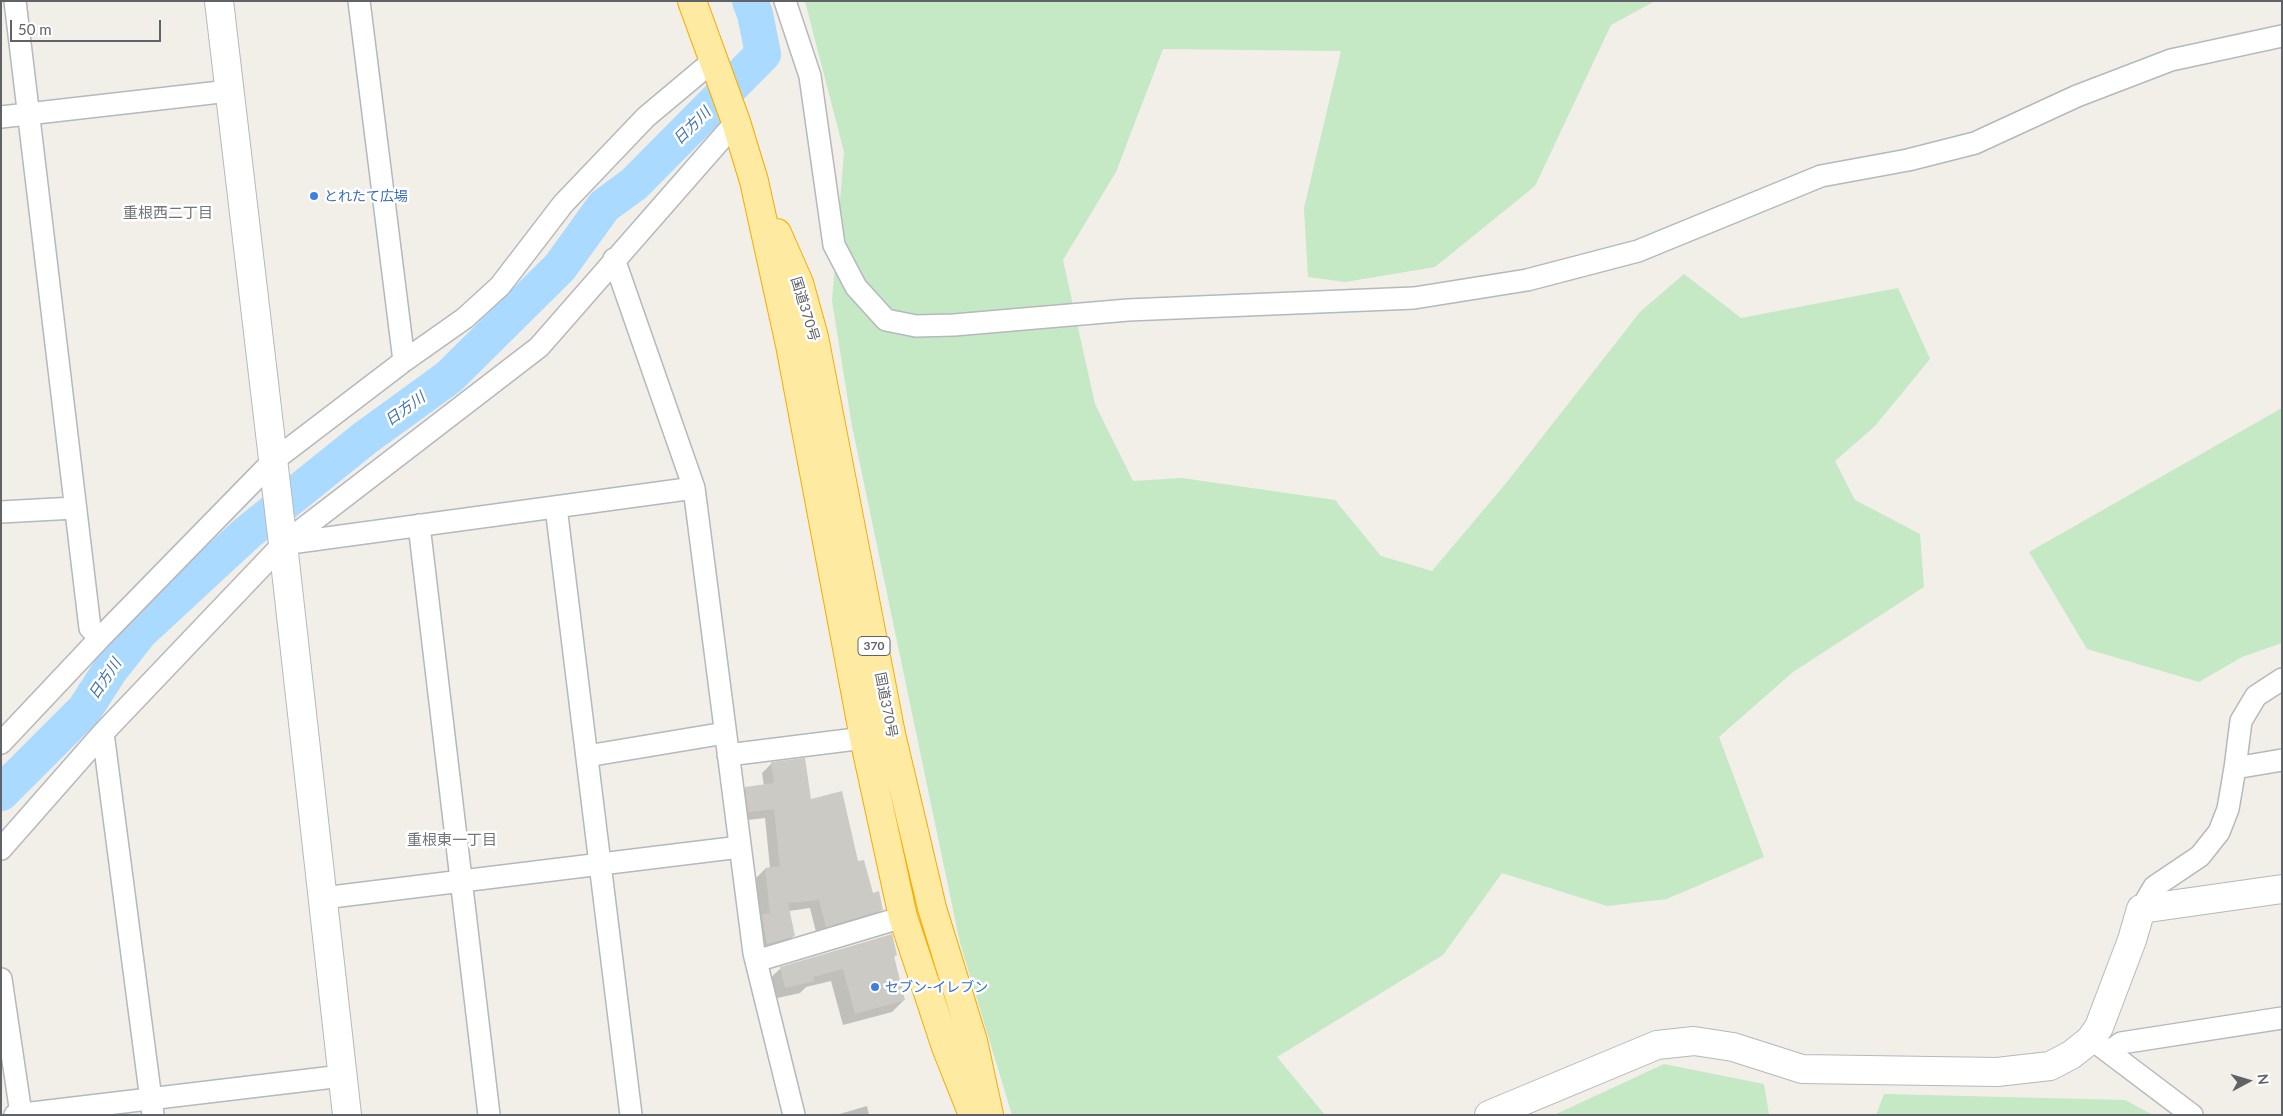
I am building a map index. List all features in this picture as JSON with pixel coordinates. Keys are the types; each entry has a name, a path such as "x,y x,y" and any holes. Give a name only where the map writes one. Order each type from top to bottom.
{"highway":[{"name":"国道370号","path":"692,1 734,117 754,181 792,354 864,738 903,918 946,1048 973,1115"},
{"name":"国道370号","path":"754,181 799,283 814,337 892,734 932,908 973,1041 989,1115"}],"street":[{"path":"15,1 74,508 90,628 100,638"},
{"path":"219,1 282,534 347,1115"},
{"path":"359,1 404,361"},
{"path":"785,1 810,76 834,245 856,287 886,320 916,326 954,325 1128,310 1414,298 1527,280 1638,251 1821,176 1908,160 1975,143 2077,96 2171,60 2282,36"},
{"path":"1,743 100,638 273,467 404,361 465,318 500,286 563,204 646,117 715,63"},
{"path":"1,117 229,91"},
{"path":"1,849 282,534 539,347 734,117"},
{"path":"614,259 694,488 756,961 794,1115"},
{"path":"282,534 420,526 694,488"},
{"path":"556,507 631,1115"},
{"path":"1,512 74,508"},
{"path":"420,526 489,1115"},
{"path":"2192,1115 2100,1045 2099,1027 2132,940 2141,909 2154,887 2200,856 2219,832 2228,810 2241,721 2256,696 2282,679"},
{"path":"103,733 152,1107"},
{"path":"587,756 725,733"},
{"path":"728,754 864,738"},
{"path":"2235,768 2282,760"},
{"path":"322,898 740,847"},
{"path":"2141,909 2282,889"},
{"path":"756,961 903,918"},
{"path":"1,979 21,1114"},
{"path":"1489,1115 1657,1045 1694,1041 1733,1047 1802,1069 1997,1072 2050,1066 2071,1054 2100,1045 2282,1018"},
{"path":"15,1115 152,1107 342,1076"}],"green space":[{"path":"805,1 1655,1 1611,25 1535,186 1435,267 1345,282 1308,277 1304,208 1341,51 1163,49 1116,172 1063,260 1095,404 1133,481 1182,478 1335,500 1381,556 1432,571 1507,482 1640,312 1684,274 1741,318 1898,288 1930,359 1875,426 1835,461 1855,500 1920,534 1924,587 1793,672 1719,737 1764,857 1667,899 1607,906 1502,873 1443,955 1277,1057 1325,1115 1012,1115 960,943 852,426 832,301 844,152"},
{"path":"2282,408 2282,643 2242,657 2199,682 2087,649 2029,552"},
{"path":"1664,1064 1764,1084 1769,1115 1554,1115"},
{"path":"1884,1094 2125,1100 2153,1115 1876,1115"}],"building":[{"path":"805,758 811,799 842,791 858,861 864,860 873,893 879,891 883,910 826,927 819,900 788,903 795,936 767,944 762,915 770,913 765,868 780,866 774,809 748,812 745,787 774,783 771,762"},
{"path":"892,934 897,955 894,956 905,1000 855,1014 843,969 813,977 814,981 785,988 780,967"}],"waterway":[{"name":"日方川","path":"1,793 85,709 110,670 140,632 247,533 365,438 449,377 560,267 604,206 634,184 763,54 755,14 750,1"}],"place":[{"name":"とれたて広場","path":"314,196"},
{"name":"セブン-イレブン","path":"875,987"}],"district":[{"name":"重根西二丁目","path":"168,213"},
{"name":"重根東一丁目","path":"452,840"}]}
